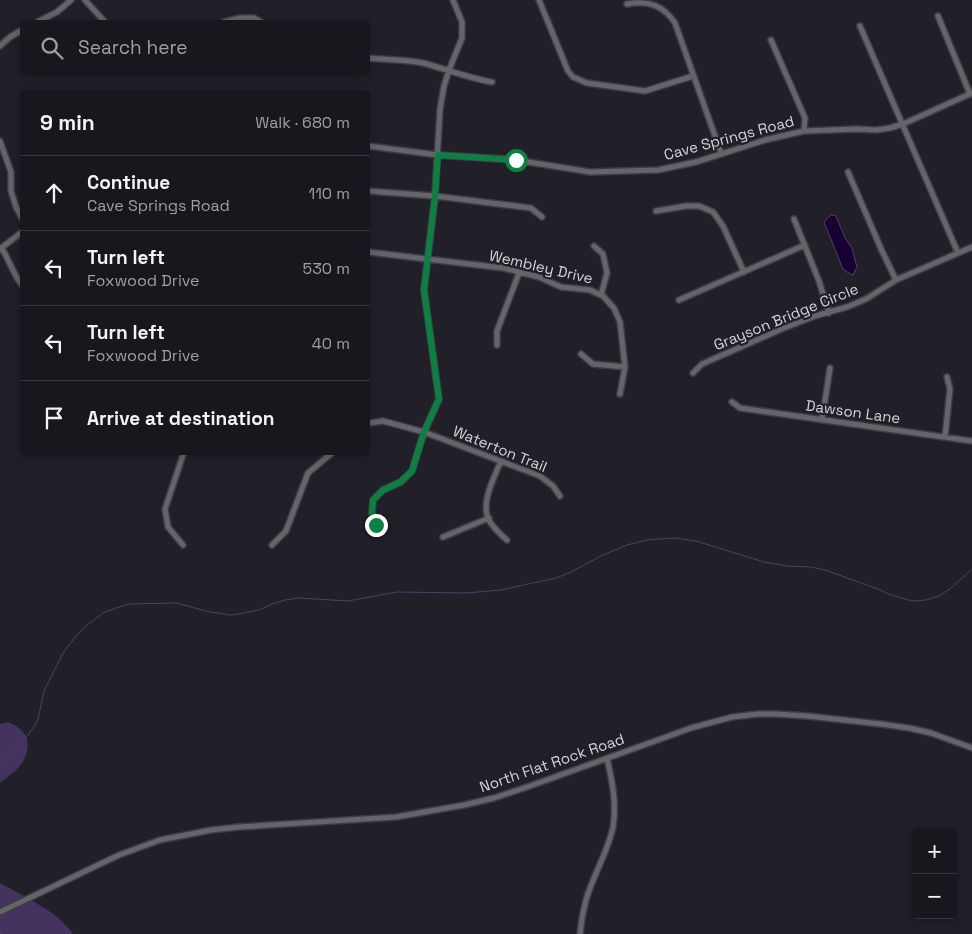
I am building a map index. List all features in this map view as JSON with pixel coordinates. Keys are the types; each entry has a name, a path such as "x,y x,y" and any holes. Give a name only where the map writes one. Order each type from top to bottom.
{"street":[{"path":"41,20 57,12 71,0"},
{"path":"85,0 103,20"},
{"path":"376,525 372,512 373,500 383,490 400,482 412,471 424,432 439,399 424,290 435,196 440,109 444,86 462,38 462,22 453,0"},
{"path":"539,0 568,71 573,78 587,83 645,91 693,76"},
{"path":"627,4 636,1 661,6 675,23 721,153"},
{"path":"938,16 971,93"},
{"path":"232,20 254,18 258,20"},
{"path":"860,26 958,253"},
{"path":"0,46 20,31"},
{"path":"771,40 805,118 804,132"},
{"path":"370,58 421,62 461,75 492,82"},
{"name":"Cave Springs Road","path":"370,146 438,155 516,160 590,172 658,170 696,162 765,140 804,132 890,128 971,93"},
{"path":"0,141 11,172 12,191 20,214"},
{"path":"848,172 896,280"},
{"path":"370,191 435,196 531,208 542,217"},
{"path":"656,211 686,206 699,206 713,212 723,226 744,272"},
{"path":"794,219 820,281 828,312"},
{"path":"20,234 1,249 20,282"},
{"path":"678,300 805,245"},
{"path":"594,246 603,254 608,273 601,295"},
{"name":"Grayson Bridge Circle","path":"693,373 702,364 784,328 866,299 896,280 972,247"},
{"name":"Wembley Drive","path":"370,252 503,268 539,278 561,287 590,290 603,296 614,308 620,322 625,367 620,394"},
{"path":"497,346 497,331 519,273"},
{"path":"581,354 593,364 625,367"},
{"path":"822,420 830,368"},
{"path":"944,437 950,389 947,378"},
{"name":"Dawson Lane","path":"732,402 740,408 972,441"},
{"name":"Waterton Trail","path":"370,423 383,421 424,432 540,476 553,486 560,496"},
{"path":"183,455 165,509 168,527 183,546"},
{"path":"272,544 286,531 308,473 329,455"},
{"path":"500,461 488,492 486,511 490,522 507,540"},
{"path":"443,537 489,518"},
{"name":"North Flat Rock Road","path":"0,912 119,855 160,840 211,830 378,819 431,811 494,798 691,728 732,717 758,714 807,716 909,728 931,733 972,748"},
{"path":"580,934 586,898 604,856 613,827 614,790 607,758"}],"shaded area":[{"path":"831,215 836,216 845,238 852,248 857,267 853,275 843,269 824,222"},
{"path":"8,722 24,733 28,749 21,765 0,783 0,724"},
{"path":"0,883 50,912 67,926 73,934 0,934"}],"waterway":[{"path":"0,765 35,725 44,691 63,653 76,636 103,613 129,604 176,603 210,612 231,615 259,610 285,600 299,598 348,601 397,592 466,593 501,590 556,578 627,545 647,540 675,538 696,541 764,562 825,570 912,601 926,600 939,596 972,569"},
{"path":"0,931 3,934"}],"route":[{"path":"376,525 372,512 373,500 383,490 400,482 412,471 424,432 439,399 424,290 438,155 516,160"}]}
